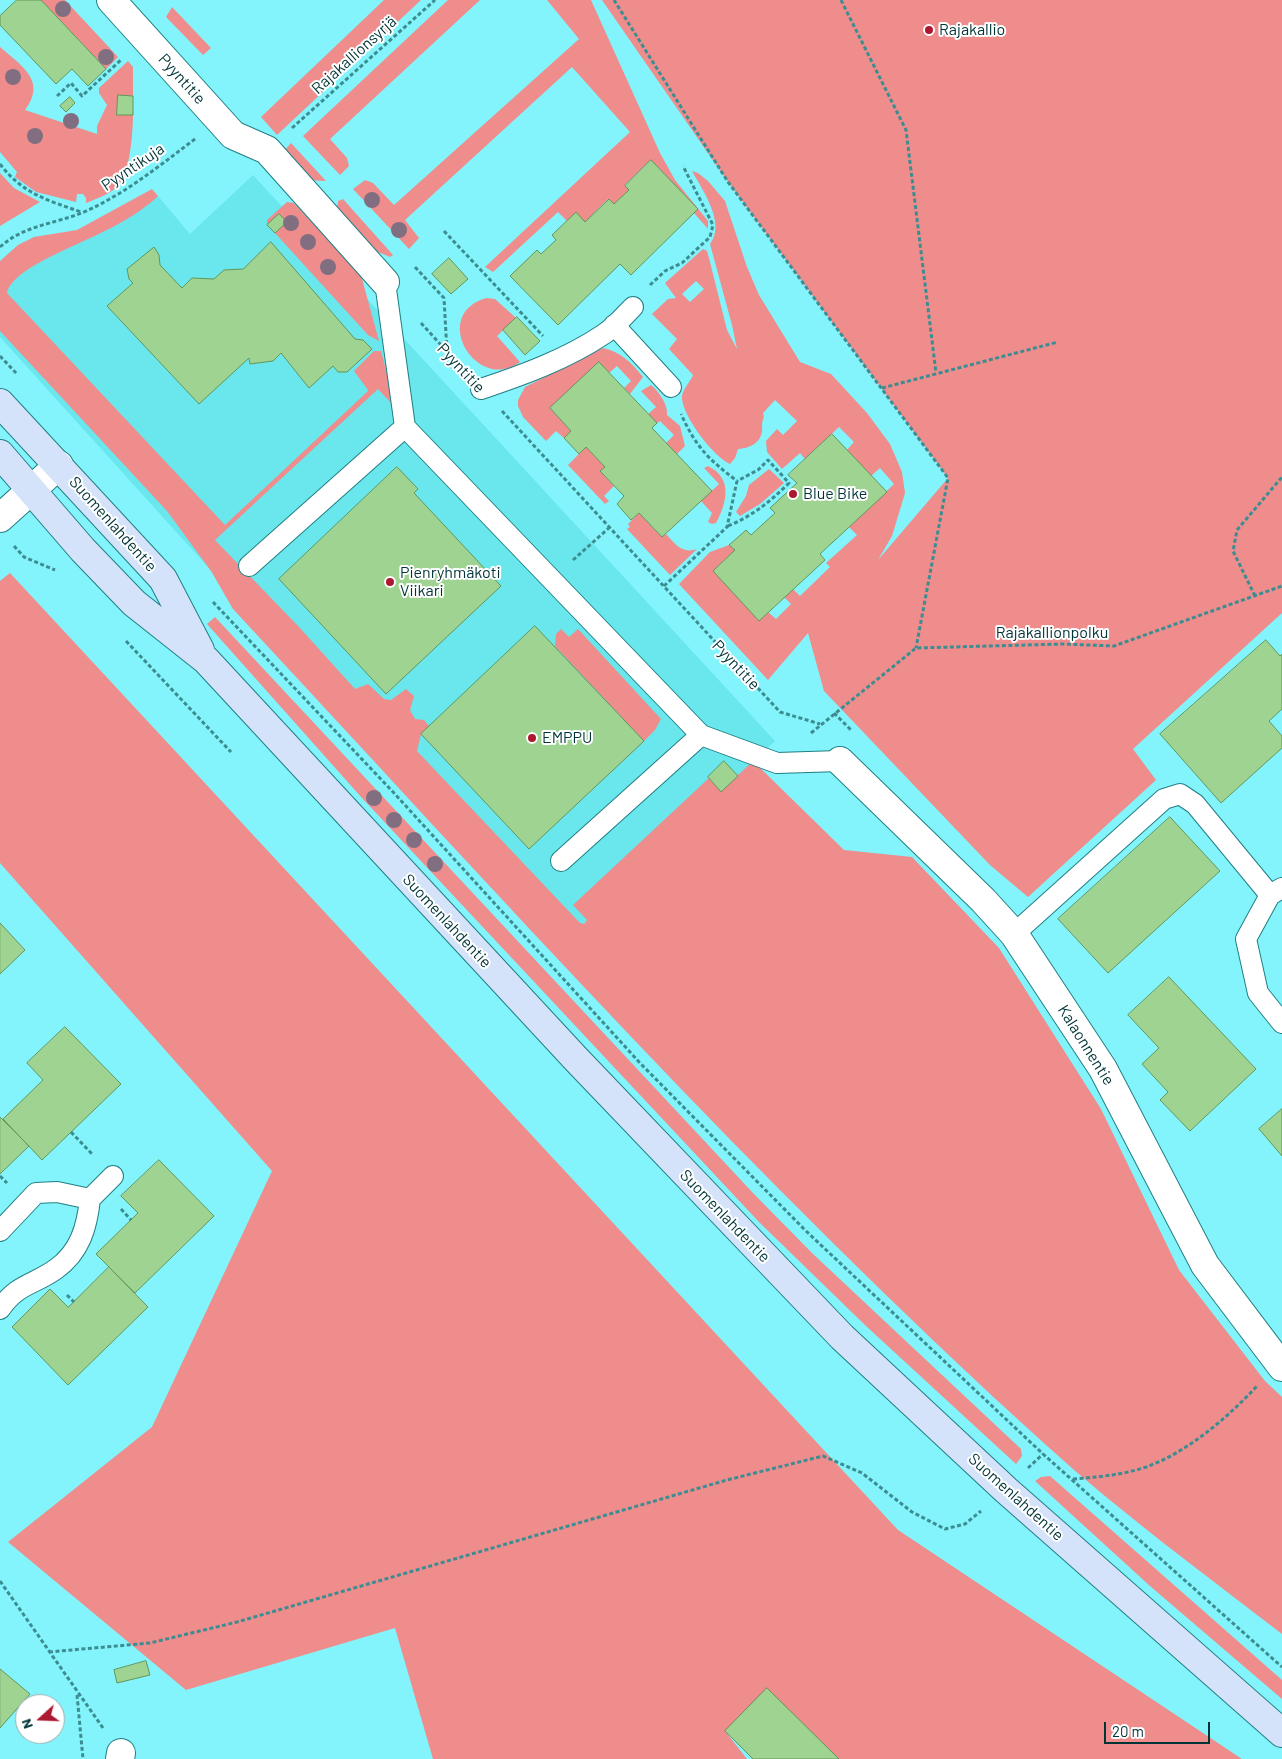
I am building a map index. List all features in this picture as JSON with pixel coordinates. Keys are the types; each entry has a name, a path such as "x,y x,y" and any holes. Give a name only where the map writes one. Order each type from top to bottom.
{"main road":[{"name":"Suomenlahdentie","path":"0,403 163,579 206,660"},
{"name":"Suomenlahdentie","path":"0,454 30,491 134,603 206,660 576,1059 842,1337 1006,1490 1282,1733"}],"street":[{"name":"Pyyntitie","path":"111,0 233,135 267,150 385,282"},
{"path":"0,518 59,465"},
{"name":"Kalaonnentie","path":"840,761 977,894 1014,934 1104,1069 1175,1211 1205,1265 1280,1365"}],"lane":[{"path":"385,282 405,427 701,735 777,763 840,761"},
{"path":"480,389 521,375 605,333 633,307"},
{"path":"614,325 671,387"},
{"path":"249,566 405,427"},
{"path":"562,861 701,735"},
{"path":"1014,934 1164,798 1180,794 1196,804 1276,892 1246,938 1258,993 1282,1023"},
{"path":"0,1309 23,1285 56,1269 78,1246 87,1223 90,1199 113,1176"},
{"path":"0,1232 36,1193 57,1192 90,1199"}],"path":[{"name":"Rajakallionsyrjä","path":"291,130 435,0"},
{"path":"614,0 728,182 948,478 916,648"},
{"path":"841,0 906,130 936,373"},
{"path":"57,96 71,83 82,96 121,60"},
{"name":"Pyyntikuja","path":"0,247 24,230 82,213 124,193 219,120"},
{"path":"0,164 17,184 33,195 82,213"},
{"path":"633,307 642,292 660,276 682,262 710,237 713,225 683,166"},
{"path":"444,231 562,356"},
{"name":"Pyyntitie","path":"385,282 480,389 780,712 820,724 916,648"},
{"path":"882,388 1058,342"},
{"path":"0,356 18,376"},
{"path":"671,387 693,440 711,461 736,481"},
{"path":"664,586 727,527 749,517 772,500 789,483 768,460 758,470 736,481"},
{"path":"1255,596 1233,551 1237,530 1282,477"},
{"path":"727,527 736,481"},
{"path":"592,542 610,527"},
{"path":"12,544 24,557 61,572"},
{"name":"Rajakallionpolku","path":"916,648 1063,644 1114,646 1282,586"},
{"path":"206,594 394,793 647,1070 806,1231 1043,1454 1073,1479 1256,1646 1282,1667"},
{"path":"122,637 231,752"},
{"path":"1073,1479 1111,1476 1146,1467 1192,1443 1237,1408 1280,1365"},
{"path":"49,1652 150,1643 237,1622 727,1480 823,1456 862,1473 912,1512 945,1528 965,1524"},
{"path":"0,1582 4,1585 120,1756"},
{"path":"0,1590 4,1585"},
{"path":"77,1694 83,1759"}],"shaded area":[{"path":"41,0 65,0 118,57 106,69"},
{"path":"384,0 421,0 277,135 261,117"},
{"path":"448,0 480,0 330,139 347,158 349,166 340,175 303,136"},
{"path":"547,0 591,0 660,153 675,180 708,221 708,229 694,213 698,209 651,160 625,185 629,190 614,204 608,199 585,222 567,221 558,212 493,272 485,267 630,132 572,67 405,220 419,238 409,249 353,189 365,180 373,183 394,205 579,39"},
{"path":"602,0 1282,0 1282,613 1133,749 1156,780 1028,897 990,865 824,691 808,633 768,680 679,584 710,552 729,545 735,550 713,571 759,620 768,612 776,619 791,604 784,597 793,589 800,596 830,567 826,563 857,535 849,527 894,484 880,468 871,476 847,450 854,442 839,427 805,459 800,453 782,469 767,452 766,441 777,429 783,435 797,421 775,400 763,413 762,430 759,439 753,445 738,449 735,458 730,464 723,460 700,436 688,416 682,399 684,390 693,375 669,349 677,339 652,314 668,299 676,298 665,283 703,249 707,251 727,330 737,349 710,244 714,236 714,217 707,197 692,171 708,181 725,201 747,267 759,295 800,362 831,374 867,413 890,444 902,472 905,493 892,536 878,560 948,478 728,182","holes":["696,281 704,289 690,302 682,294"]},
{"path":"172,7 211,48 203,55 166,17"},
{"path":"0,47 23,68 33,82 31,100 25,110 97,134 97,126 107,105 99,93 99,88 128,61 133,67 133,96 118,96 117,114 133,115 129,161 120,184 113,190 86,203 86,198 83,194 77,194 76,202 36,192 15,177 17,172 0,152"},
{"path":"291,143 326,181 306,180 282,153"},
{"path":"0,173 14,188 40,202 0,226"},
{"path":"253,175 775,741 555,951 0,337 0,278 158,196 190,234"},
{"path":"152,189 158,196 144,208 112,227 30,268 13,282 7,293 225,525 367,392 368,390 354,371 374,351 381,351 394,400 391,403 378,389 215,540 299,627 355,689 368,684 384,699 391,700 406,689 414,696 410,710 415,719 424,720 429,726 421,734 417,751 580,923 584,924 587,920 573,905 709,778 721,791 753,761 844,850 912,857 999,948 1101,1109 1179,1270 1265,1381 1282,1397 1282,1634 1133,1519 1046,1445 939,1346 732,1141 530,930 233,609 211,571 167,511 0,331 0,261 18,245 34,237 77,230"},
{"path":"343,199 393,255 390,257 371,249 337,208 338,201"},
{"path":"287,202 294,203 361,275 379,341 368,335 275,233 286,222 279,214 267,225 267,220"},
{"path":"486,298 495,299 516,318 497,336 520,362 504,369 489,368 475,360 466,348 460,334 461,320 469,307"},
{"path":"603,348 615,352 626,359 643,377 630,394 624,388 631,381 617,366 609,373 599,362 550,408 571,431 564,438 556,431 546,441 523,417 518,406 518,400 525,387"},
{"path":"651,385 662,398 667,415 680,426 685,446 677,454 666,443 674,435 660,421 657,423 648,414 656,407 641,391"},
{"path":"586,447 605,467 601,472 614,486 604,496 609,501 605,504 568,465"},
{"path":"708,466 721,477 726,492 720,515 716,523 712,524 708,522 712,513 701,501 719,484 704,468"},
{"path":"769,469 784,483 760,504 740,516 736,512 746,496 749,485"},
{"path":"639,513 662,537 666,534 680,548 687,550 697,549 670,575 627,529 630,527 628,524"},
{"path":"10,573 898,1530 1242,1759 839,1759 725,1731 747,1759 433,1759 395,1628 186,1690 8,1542 152,1427 272,1171 0,863 0,581"},
{"path":"215,617 753,1193 813,1254 1021,1449 1022,1456 1016,1464 866,1326 759,1222 362,798 207,624"},
{"path":"561,629 569,637 578,629 661,719 655,730 644,741 555,646 556,634"},
{"path":"1050,1476 1282,1680 1282,1699 1150,1586 1035,1481 1041,1477"}],"building":[{"path":"17,0 41,0 106,69 88,86 72,69 56,84 0,25 0,16"},
{"path":"118,95 133,96 133,115 117,115"},
{"path":"70,97 75,103 66,112 60,106"},
{"path":"651,160 698,209 631,275 620,264 558,325 510,276 537,250 541,254 556,240 552,235 576,212 585,222 609,199 614,204 629,190 625,186"},
{"path":"279,214 287,222 275,233 267,225"},
{"path":"271,242 355,339 363,340 372,349 347,372 338,372 333,366 309,388 281,353 273,361 250,364 249,358 199,404 107,306 133,283 129,279 127,269 154,247 159,255 160,265 182,288 192,278 214,279 224,270 243,269"},
{"path":"449,258 468,279 451,294 432,274"},
{"path":"517,317 540,341 525,355 503,330"},
{"path":"599,362 657,423 652,428 712,491 662,537 639,513 631,520 623,511 617,504 624,496 600,471 605,467 586,447 579,454 564,438 571,431 550,408"},
{"path":"832,434 887,492 820,554 825,560 759,621 713,571 735,550 729,545 746,530 751,535 775,513 770,508 797,483 788,475"},
{"name":"Pienryhmäkoti Viikari","path":"397,467 418,489 414,493 501,586 386,694 279,579"},
{"name":"EMPPU","path":"535,626 644,741 529,849 421,734"},
{"path":"1266,640 1280,656 1282,654 1282,709 1269,721 1282,736 1282,748 1221,803 1160,734"},
{"path":"724,761 738,776 721,792 708,777"},
{"path":"1170,817 1220,871 1108,973 1058,919"},
{"path":"0,923 25,950 0,974"},
{"path":"1169,977 1256,1069 1190,1131 1160,1100 1168,1092 1142,1064 1159,1048 1128,1015"},
{"path":"65,1027 121,1084 42,1160 3,1119 43,1080 27,1063"},
{"path":"1282,1109 1282,1156 1259,1129"},
{"path":"0,1117 29,1146 0,1174"},
{"path":"159,1160 214,1216 135,1293 96,1254 138,1213 121,1196"},
{"path":"109,1267 148,1307 68,1385 12,1327 50,1289 68,1307"},
{"path":"146,1661 150,1675 117,1683 114,1670"},
{"path":"0,1669 30,1694 15,1694 15,1711 0,1728"},
{"path":"767,1688 839,1759 753,1759 725,1731"}],"place":[{"name":"Rajakallio","path":"929,30"},
{"name":"Blue Bike","path":"793,494"},
{"name":"Pienryhmäkoti Viikari","path":"390,582"},
{"name":"EMPPU","path":"532,738"}]}
